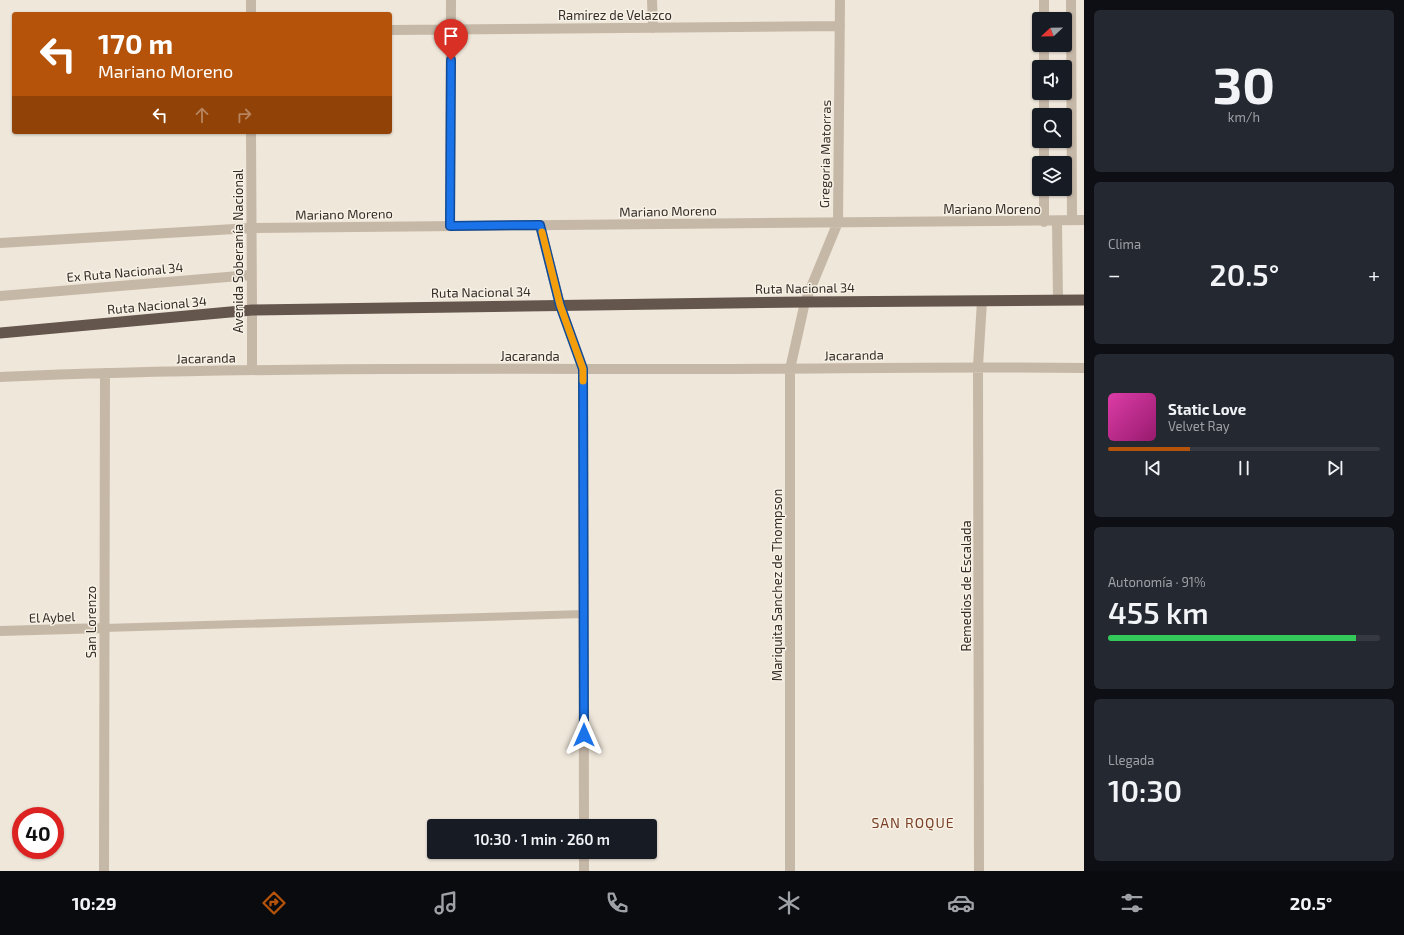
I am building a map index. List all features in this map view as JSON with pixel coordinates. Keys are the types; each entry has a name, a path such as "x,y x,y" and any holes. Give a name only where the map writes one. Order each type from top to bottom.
{"highway":[{"name":"Ruta Nacional 34","path":"0,333 252,310 805,302 1084,300"}],"street":[{"path":"251,0 251,12"},
{"path":"450,226 451,0"},
{"path":"652,0 652,28"},
{"name":"Gregoria Matorras","path":"805,302 838,222 840,0"},
{"path":"1044,0 1044,12"},
{"path":"1071,0 1072,220"},
{"name":"Ramirez de Velazco","path":"392,30 840,26"},
{"name":"Avenida Soberanía Nacional","path":"251,134 252,370"},
{"path":"1044,196 1044,222"},
{"name":"Mariano Moreno","path":"251,228 838,222 1044,222 1084,220"},
{"path":"1058,221 1058,300"},
{"path":"540,225 560,305 583,369 584,819"},
{"path":"0,243 251,228"},
{"name":"Ex Ruta Nacional 34","path":"0,296 252,275"},
{"name":"Remedios de Escalada","path":"979,871 978,366 982,301"},
{"name":"Mariquita Sanchez de Thompson","path":"790,871 790,369 805,302"},
{"name":"Jacaranda","path":"0,377 252,370 790,369 978,366 1084,368"},
{"name":"San Lorenzo","path":"104,871 105,373"},
{"name":"El Aybel","path":"0,631 104,628"},
{"path":"584,859 584,871"}],"lane":[{"path":"104,628 584,614"}],"slow traffic":[{"path":"542,232 560,305 583,369 583,381"}],"district":[{"name":"SAN ROQUE","path":"913,822"}],"route":[{"path":"451,60 450,226 540,225 560,305 583,369 584,735"}]}
